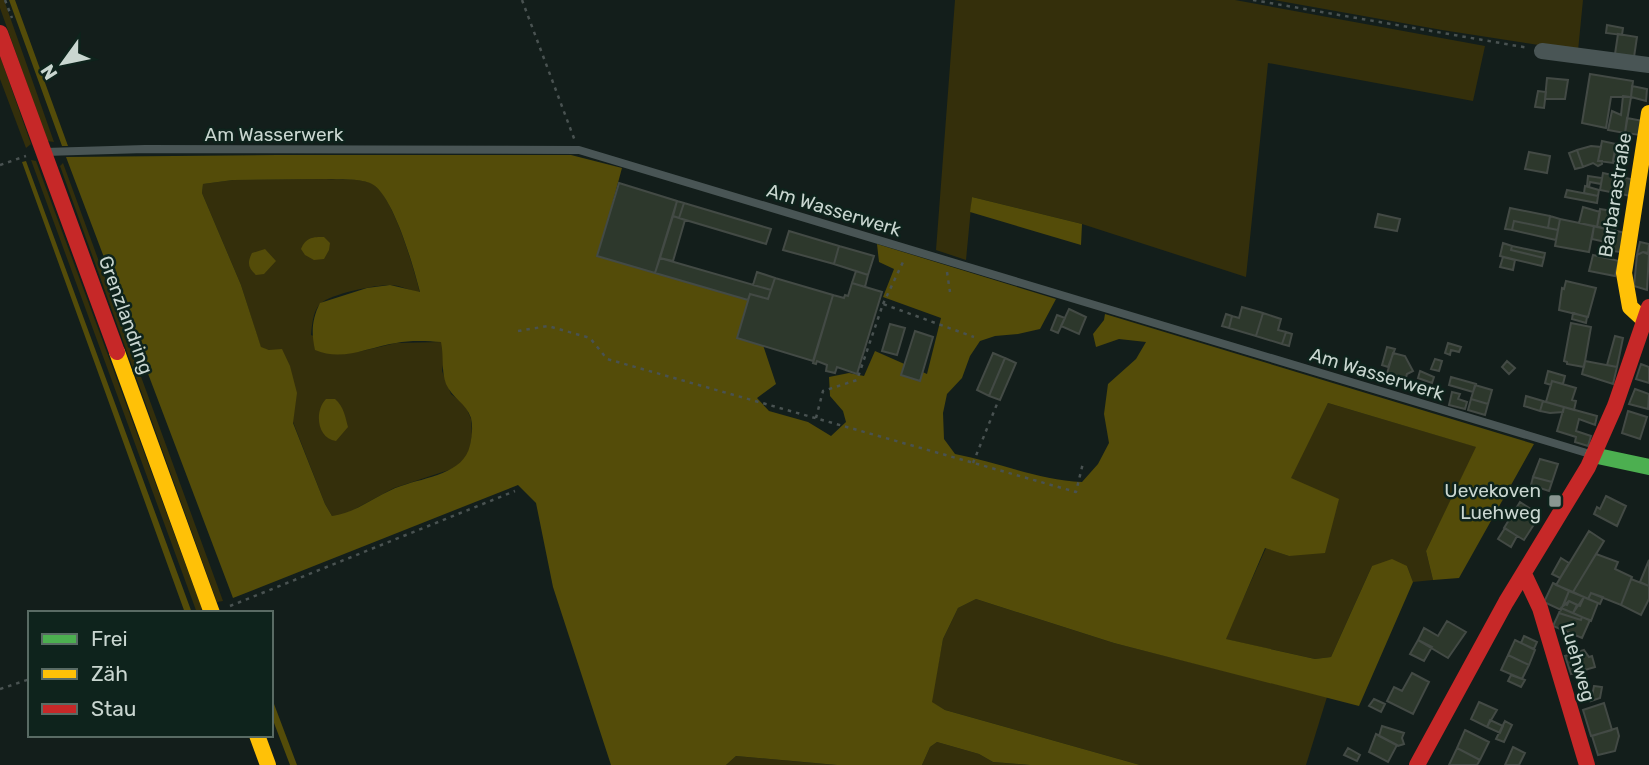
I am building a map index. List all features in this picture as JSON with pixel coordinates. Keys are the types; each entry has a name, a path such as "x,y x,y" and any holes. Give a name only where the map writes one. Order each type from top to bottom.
{"main road":[{"name":"Grenzlandring","path":"0,33 212,611"},
{"name":"Barbarastraße","path":"1646,313 1630,307 1624,274 1649,113"},
{"path":"1418,765 1476,656 1588,467 1615,406 1646,313"},
{"path":"1593,455 1649,467"},
{"name":"Luehweg","path":"1524,574 1540,608 1587,765"},
{"path":"258,737 268,765"}],"street":[{"path":"1542,51 1649,65"}],"lane":[{"name":"Am Wasserwerk","path":"44,152 145,149 579,150 1593,455"}],"path":[{"path":"522,0 579,150"},
{"path":"1253,0 1542,51"},
{"path":"0,165 44,152"},
{"path":"816,418 823,391 857,380 883,304 909,249"},
{"path":"944,259 950,292"},
{"path":"883,304 974,337"},
{"path":"518,331 548,326 590,338 607,359 1076,492 1083,463"},
{"path":"973,463 997,404"},
{"path":"215,611 515,491"},
{"path":"0,690 28,680"}],"shaded area":[{"path":"0,0 4,0 54,142 47,141 0,8"},
{"path":"9,0 15,0 68,146 62,146"},
{"path":"955,0 1235,0 1485,46 1473,101 1268,63 1246,277 1082,224 972,197 966,260 936,250"},
{"path":"1274,0 1583,0 1578,51"},
{"path":"0,56 31,144 26,148 0,79"},
{"path":"571,155 622,168 598,256 748,300 776,384 757,398 769,411 808,422 831,436 846,422 843,411 830,396 829,377 849,373 864,376 875,351 927,374 941,318 883,297 894,269 879,262 877,244 1056,299 1040,329 980,341 970,356 962,378 947,394 943,413 944,439 955,454 1050,478 1082,482 1098,464 1109,443 1104,414 1108,384 1136,359 1146,342 1119,339 1096,347 1093,334 1104,320 1105,314 1534,444 1459,578 1433,580 1426,551 1476,447 1328,403 1291,478 1339,499 1325,553 1289,556 1265,548 1226,639 1315,659 1331,657 1372,566 1392,559 1407,566 1413,582 1359,706 1114,643 976,599 958,608 943,639 932,702 945,710 1140,765 1030,765 993,762 979,754 937,742 930,747 922,765 837,765 736,756 726,765 611,765 553,587 536,503 518,485 233,598 66,157","holes":["233,180 365,181 379,189 401,232 420,292 390,285 367,288 320,303 313,326 315,350 335,355 402,342 441,342 446,384 469,413 472,428 466,455 452,468 392,489 350,511 332,516 293,423 297,393 290,366 282,349 269,350 261,347 241,285 202,193 203,184"]},
{"path":"31,160 36,161 202,609 196,611"},
{"path":"26,161 191,611 184,611 22,162"},
{"path":"63,163 223,601 217,602 60,166"},
{"path":"233,180 366,181 379,190 402,233 420,293 389,285 364,288 325,300 313,318 311,335 358,352 396,343 442,342 442,371 451,394 465,405 471,419 472,435 468,457 455,468 394,488 344,515 332,516 293,422 269,350 261,348 241,285 202,193 203,184"},
{"path":"972,197 1082,224 1081,245 970,212"},
{"path":"324,237 330,243 324,259 314,260 305,255 301,249 305,242"},
{"path":"265,249 276,261 264,274 256,275 249,265 250,257 252,253"},
{"path":"326,399 335,399 338,402 348,427 336,441 325,435 319,424 320,410"},
{"path":"1328,403 1477,447 1426,551 1433,580 1413,582 1407,566 1372,566 1331,657 1315,659 1225,639 1266,548 1289,556 1290,478"},
{"path":"976,599 1114,643 1327,697 1306,765 1140,765 945,710 931,702 943,639 958,608"},
{"path":"273,701 297,765 290,765 273,720"},
{"path":"937,742 979,754 993,762 1030,765 922,765 930,747"},
{"path":"736,756 837,765 726,765"}],"building":[{"path":"1607,25 1623,28 1622,35 1606,33"},
{"path":"1618,34 1637,37 1634,57 1615,54"},
{"path":"1590,74 1633,81 1631,97 1611,97 1606,128 1582,123"},
{"path":"1547,78 1568,80 1565,99 1545,99"},
{"path":"1632,86 1647,89 1646,101 1631,97"},
{"path":"1538,91 1546,92 1544,108 1535,107"},
{"path":"1623,96 1631,97 1625,133 1608,130 1612,111 1621,115"},
{"path":"1627,118 1643,121 1640,135 1625,133"},
{"path":"1602,141 1616,144 1613,163 1598,161"},
{"path":"1616,144 1627,146 1624,163 1613,161"},
{"path":"1591,146 1601,147 1598,161 1602,161 1602,164 1598,166 1593,163 1583,167 1577,150"},
{"path":"1577,150 1583,167 1575,169 1569,153"},
{"path":"1529,152 1550,156 1547,173 1525,169"},
{"path":"1603,173 1635,180 1631,196 1600,190"},
{"path":"1588,176 1602,178 1601,184 1590,182 1589,187 1587,186"},
{"path":"619,183 677,201 655,273 597,256"},
{"path":"1585,186 1599,190 1598,196 1584,193"},
{"path":"1567,190 1598,196 1597,203 1565,197"},
{"path":"677,201 684,203 679,218 673,216"},
{"path":"684,203 771,229 766,244 679,218"},
{"path":"1583,207 1600,212 1597,227 1579,223"},
{"path":"1510,208 1550,216 1548,228 1514,221 1512,230 1505,229"},
{"path":"1600,209 1619,212 1615,231 1597,227"},
{"path":"1378,214 1400,219 1397,231 1375,227"},
{"path":"673,216 685,220 673,261 660,258"},
{"path":"1550,216 1560,219 1558,230 1548,228"},
{"path":"1560,219 1594,226 1589,252 1555,246"},
{"path":"1514,221 1558,230 1556,240 1512,230"},
{"path":"1594,226 1613,230 1610,243 1592,239"},
{"path":"1613,230 1625,233 1620,252 1612,251 1613,245 1610,244"},
{"path":"789,231 839,246 834,264 783,250"},
{"path":"1640,242 1649,244 1648,254 1643,252 1637,255"},
{"path":"1503,243 1512,246 1511,250 1544,258 1542,266 1500,256"},
{"path":"839,246 874,256 868,275 834,264"},
{"path":"1512,246 1545,253 1544,258 1511,250"},
{"path":"1649,253 1647,290 1634,286 1637,255"},
{"path":"1593,255 1619,261 1615,276 1589,271"},
{"path":"1503,257 1515,260 1513,270 1500,267"},
{"path":"660,258 771,290 768,299 750,294 748,300 655,273"},
{"path":"856,271 868,275 865,287 852,283"},
{"path":"757,272 775,278 771,290 753,285"},
{"path":"775,278 833,295 813,361 737,338 750,294 768,299"},
{"path":"1566,281 1596,288 1588,317 1559,310 1562,288 1564,289"},
{"path":"852,283 882,292 857,374 837,367 835,373 826,371 827,365 817,361 816,364 813,363 833,295 844,298 845,295 848,296"},
{"path":"1242,307 1263,313 1256,336 1229,328 1232,316 1239,318"},
{"path":"1069,309 1086,317 1079,334 1061,326"},
{"path":"1263,313 1281,319 1278,330 1286,332 1282,344 1256,336"},
{"path":"1573,313 1587,317 1586,323 1572,319"},
{"path":"1226,314 1232,316 1229,328 1222,326"},
{"path":"1057,315 1065,318 1058,333 1051,330"},
{"path":"1571,323 1591,327 1584,367 1564,361"},
{"path":"890,324 905,328 897,355 882,351"},
{"path":"915,331 933,337 920,381 901,375"},
{"path":"1286,332 1292,334 1289,346 1282,344"},
{"path":"1615,336 1623,338 1617,367 1607,365"},
{"path":"1448,343 1461,347 1459,352 1451,350 1450,355 1445,353"},
{"path":"1387,347 1395,349 1388,367 1382,365"},
{"path":"993,353 1005,358 989,396 977,390"},
{"path":"1393,353 1405,356 1413,371 1407,374 1405,381 1386,377"},
{"path":"1005,358 1016,363 1000,400 989,396"},
{"path":"1435,359 1442,361 1439,371 1431,369"},
{"path":"1507,361 1515,368 1509,374 1502,367"},
{"path":"1585,361 1617,367 1613,384 1582,374"},
{"path":"1641,364 1649,367 1649,383 1636,379"},
{"path":"1420,371 1434,377 1432,383 1418,378"},
{"path":"1548,371 1565,376 1563,384 1552,381 1551,385 1545,383"},
{"path":"1451,377 1476,384 1473,392 1449,385"},
{"path":"1552,381 1576,388 1572,400 1576,401 1574,410 1546,402"},
{"path":"1475,385 1492,390 1488,404 1471,399"},
{"path":"1635,389 1649,394 1648,409 1629,404"},
{"path":"1452,392 1460,394 1458,399 1467,402 1465,409 1449,405"},
{"path":"1526,396 1543,401 1540,411 1524,406"},
{"path":"1471,399 1488,404 1485,415 1468,410"},
{"path":"1543,401 1564,407 1563,412 1540,411"},
{"path":"1564,407 1597,416 1595,425 1579,419 1576,431 1591,436 1588,446 1575,442 1576,437 1557,431"},
{"path":"1628,411 1647,417 1640,439 1622,433"},
{"path":"1540,459 1558,464 1552,482 1533,477"},
{"path":"1533,477 1552,482 1549,491 1531,485"},
{"path":"1606,496 1626,506 1617,526 1594,514 1597,507 1600,509"},
{"path":"1520,502 1540,515 1524,540 1504,528"},
{"path":"1505,528 1517,536 1511,547 1498,539"},
{"path":"1589,531 1604,541 1573,592 1556,585"},
{"path":"1596,554 1618,562 1615,569 1632,577 1621,605 1591,593 1588,599 1573,592"},
{"path":"1561,558 1569,563 1560,578 1552,574"},
{"path":"1649,560 1649,586 1640,582"},
{"path":"1631,579 1649,586 1649,599 1641,615 1621,605"},
{"path":"1553,583 1569,591 1561,610 1544,602"},
{"path":"1569,591 1584,597 1580,606 1569,601 1567,605 1564,604"},
{"path":"1591,593 1603,597 1600,604 1588,599"},
{"path":"1584,597 1598,603 1591,621 1573,613"},
{"path":"1569,601 1577,605 1573,613 1561,608"},
{"path":"1561,608 1582,617 1581,620 1559,613"},
{"path":"1559,613 1590,620 1582,638 1553,626"},
{"path":"1447,621 1466,632 1448,658 1418,640 1424,628 1438,636"},
{"path":"1524,636 1537,642 1534,649 1521,643"},
{"path":"1418,640 1432,647 1424,661 1410,654"},
{"path":"1515,640 1535,650 1529,665 1508,655"},
{"path":"1584,650 1589,657 1592,656 1595,667 1571,674 1565,656"},
{"path":"1508,655 1529,665 1522,679 1501,670"},
{"path":"1412,673 1429,682 1413,714 1387,701 1394,687 1402,691"},
{"path":"1511,675 1525,680 1521,687 1508,681"},
{"path":"1594,686 1602,687 1600,698 1591,701"},
{"path":"1374,699 1385,704 1381,712 1369,706"},
{"path":"1479,702 1497,710 1487,727 1471,719"},
{"path":"1604,703 1612,730 1591,736 1583,710"},
{"path":"1490,720 1503,726 1500,733 1487,727"},
{"path":"1505,721 1512,725 1504,742 1496,739"},
{"path":"1382,726 1404,733 1404,744 1398,746 1379,736"},
{"path":"1617,728 1619,736 1615,751 1598,755 1592,736"},
{"path":"1465,730 1489,742 1480,760 1457,748"},
{"path":"1376,734 1397,745 1388,762 1369,752"},
{"path":"1513,747 1525,753 1519,765 1505,765"},
{"path":"1348,748 1360,755 1357,761 1344,755"},
{"path":"1457,748 1480,760 1477,765 1449,765"}],"traffic: fast":[{"path":"1593,455 1649,467"}],"traffic: slow":[{"path":"1643,319 1630,307 1624,273 1649,113"},
{"path":"117,352 211,611"},
{"path":"258,737 268,765"}],"traffic: jam":[{"path":"0,33 117,352"},
{"path":"1417,765 1506,602 1588,467 1615,406 1649,307"},
{"path":"1524,574 1540,608 1587,765"}],"place":[{"name":"Uevekoven Luehweg","path":"1555,501"}]}
